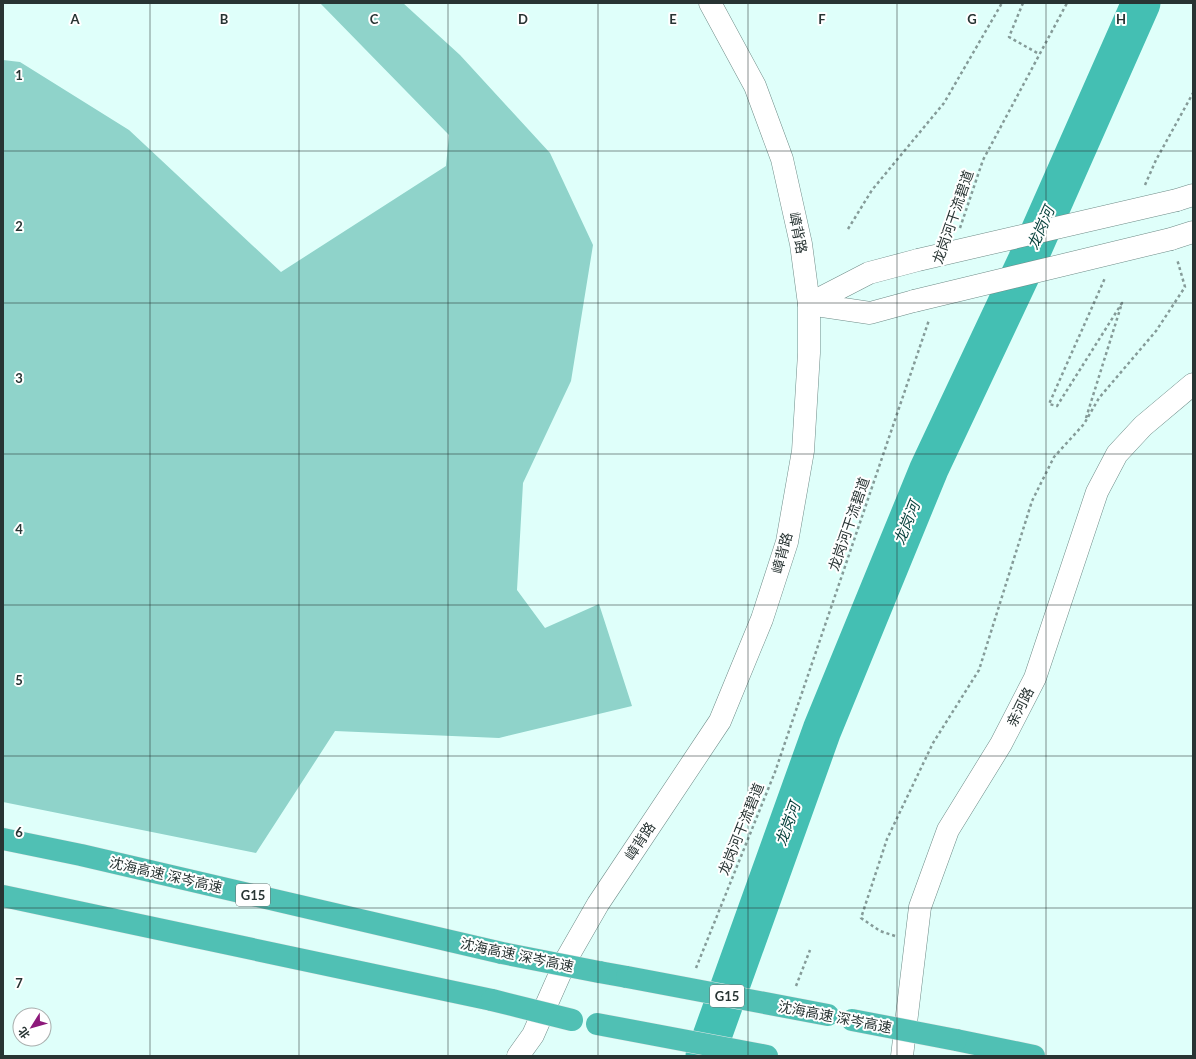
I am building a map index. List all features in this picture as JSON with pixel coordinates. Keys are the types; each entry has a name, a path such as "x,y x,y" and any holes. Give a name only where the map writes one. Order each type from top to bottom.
{"highway":[{"name":"沈海高速 深岑高速","path":"3,839 81,855 502,953 1034,1056"},
{"path":"3,896 492,1000 572,1020 767,1056"}],"street":[{"name":"嶂背路","path":"518,1056 533,1035 567,958 598,904 720,721 762,619 786,542 803,452 809,353 809,304 801,244 782,159 754,86 710,3"},
{"path":"809,304 869,273 1185,197"},
{"path":"809,304 870,313 923,307 1193,232"},
{"name":"亲河路","path":"902,1056 920,907 948,830 1001,744 1034,678 1097,492 1117,454 1143,426 1193,384"}],"path":[{"path":"848,229 872,190 944,103 1002,3"},
{"path":"1022,3 1010,37 1039,54"},
{"name":"龙岗河干流碧道","path":"958,233 983,160 1067,3"},
{"path":"916,943 880,931 861,918 887,839 933,743 979,670 1032,501 1054,457 1084,424 1099,398 1156,331 1185,287 1171,239"},
{"path":"1049,404 1057,406 1122,303 1084,424"},
{"name":"龙岗河干流碧道","path":"696,969 775,772 923,307"}],"shaded area":[{"path":"320,3 403,3 460,55 550,153 593,245 571,381 523,483 517,590 545,628 599,604 632,706 499,738 335,731 256,853 3,802 3,60 20,62 129,130 281,272 446,166 449,135"}],"waterway":[{"name":"龙岗河","path":"705,1056 822,730 929,469 1027,261 1141,3"}]}
